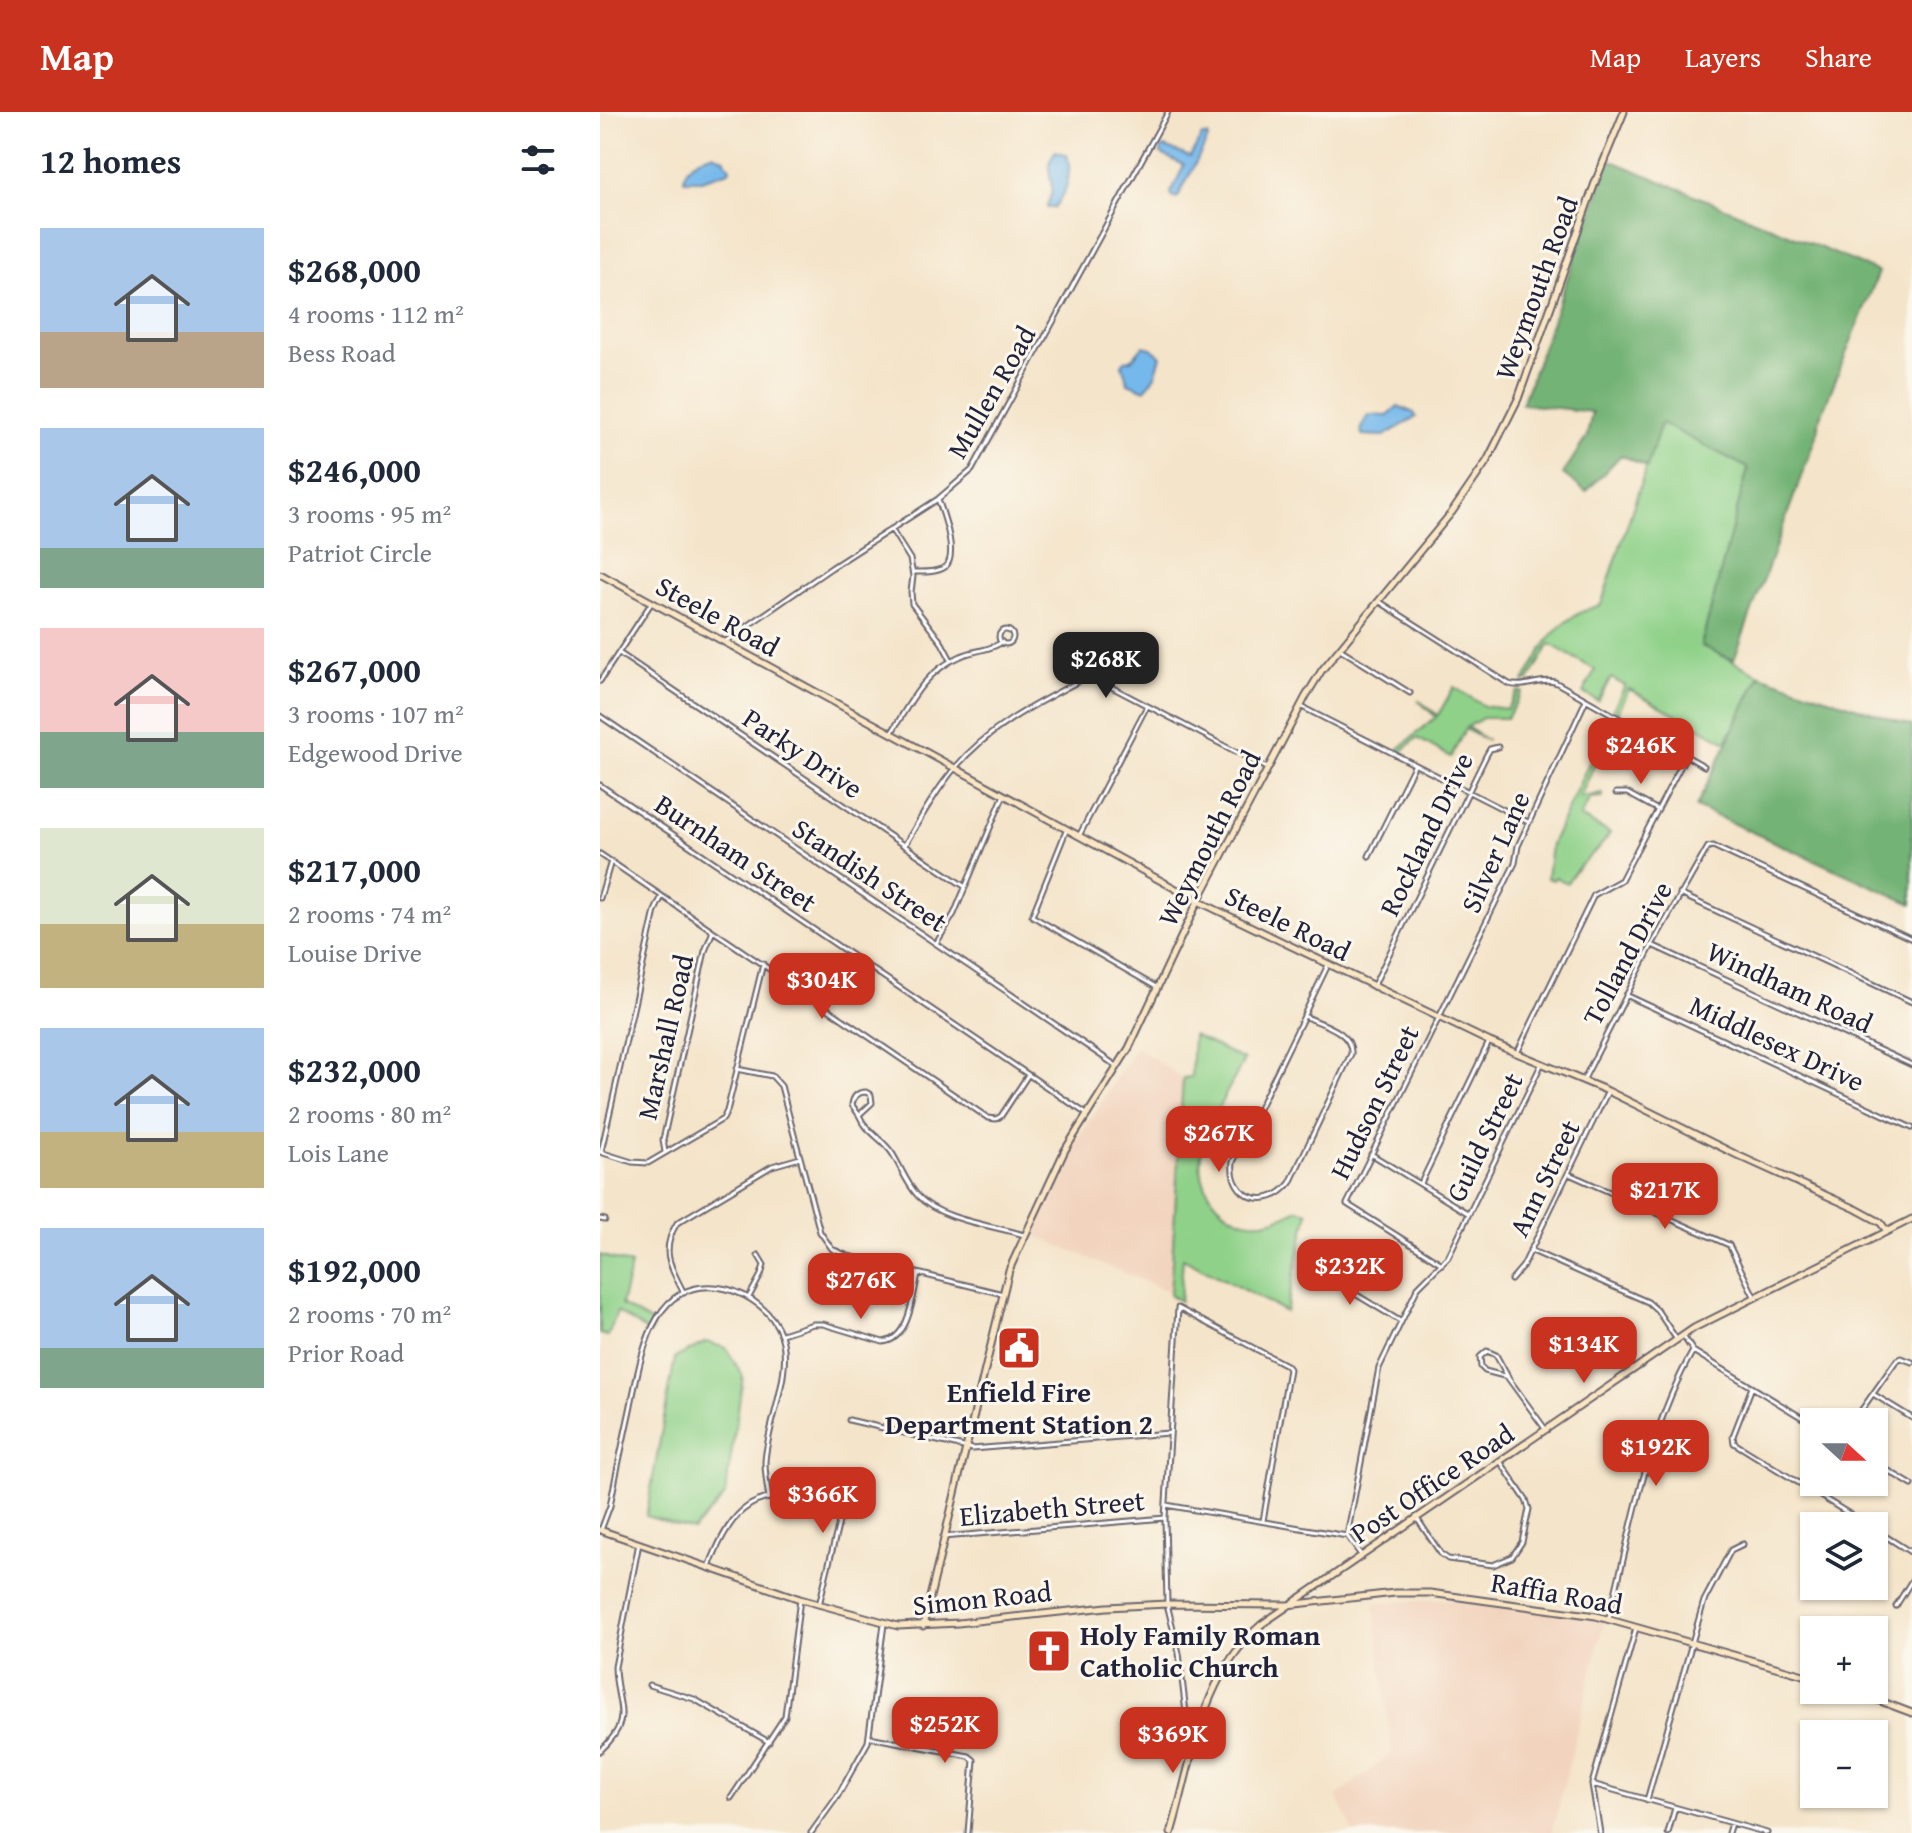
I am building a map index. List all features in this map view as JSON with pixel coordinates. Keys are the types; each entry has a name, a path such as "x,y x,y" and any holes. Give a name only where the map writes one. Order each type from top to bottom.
{"street":[{"name":"Mullen Road","path":"724,642 964,479 977,463 1168,112"},
{"name":"Weymouth Road","path":"923,1626 1014,1256 1065,1150 1118,1067 1198,901 1300,706 1322,670 1471,487 1497,442 1518,399 1592,188 1624,112"},
{"path":"912,572 934,571 947,566 950,561 951,546 938,499"},
{"path":"891,529 910,559 912,604 951,660"},
{"name":"Steele Road","path":"600,574 1198,901 1490,1042 1608,1091 1737,1155 1872,1216 1887,1231"},
{"path":"600,681 652,602"},
{"path":"1380,602 1509,684 1524,686 1548,681 1704,766"},
{"path":"891,734 923,682 951,660 1002,642"},
{"path":"1340,649 1410,693"},
{"name":"Parky Drive","path":"619,653 964,886"},
{"path":"904,846 953,769 982,741 1016,715 1087,677 1267,768"},
{"name":"Silver Lane","path":"1438,1017 1515,863 1518,846 1586,700"},
{"path":"1078,838 1147,706"},
{"path":"1300,706 1529,823"},
{"name":"Standish Street","path":"600,716 1118,1067"},
{"name":"Rockland Drive","path":"1373,987 1490,749 1498,747"},
{"path":"1517,1053 1594,895 1621,880 1686,756"},
{"path":"1369,856 1414,766"},
{"name":"Burnham Street","path":"600,785 1088,1115"},
{"path":"1616,793 1627,793 1658,810"},
{"path":"936,944 954,914 1003,797"},
{"path":"1066,831 1032,916 1156,987"},
{"name":"Tolland Drive","path":"1583,1080 1652,945 1708,847 1713,846 1912,939"},
{"path":"600,854 988,1118 1001,1116 1028,1075"},
{"path":"600,898 611,861"},
{"path":"1680,894 1912,1002"},
{"path":"662,896 655,911 601,1152 641,1164 653,1162 723,1119 763,964"},
{"name":"Marshall Road","path":"665,1153 663,1140 705,951 713,931"},
{"name":"Windham Road","path":"1652,945 1912,1065"},
{"path":"1304,1016 1344,1035 1350,1043 1351,1054 1290,1183 1282,1193 1272,1198 1256,1198 1238,1187 1233,1176 1233,1162 1328,965"},
{"name":"Middlesex Drive","path":"1626,995 1912,1128"},
{"name":"Hudson Street","path":"1438,1017 1347,1204 1442,1264"},
{"path":"1421,1183 1490,1042"},
{"name":"Guild Street","path":"1347,1536 1375,1379 1418,1287 1448,1257 1542,1063"},
{"path":"737,1069 779,1081 820,1232 827,1244 838,1253 1003,1294"},
{"name":"Ann Street","path":"1511,1280 1523,1266 1608,1091"},
{"path":"859,1115 872,1103 869,1093 861,1092 852,1105 864,1128 891,1151 910,1187 923,1201 943,1213 1024,1235"},
{"path":"1371,1154 1469,1214"},
{"path":"684,1293 670,1265 667,1251 677,1223 772,1166 800,1158"},
{"path":"1569,1174 1729,1245 1754,1296"},
{"name":"Post Office Road","path":"1171,1833 1199,1724 1219,1678 1257,1628 1680,1338 1754,1296 1912,1219"},
{"path":"1530,1250 1648,1302 1693,1351 1800,1416"},
{"path":"749,1297 764,1265 758,1255"},
{"path":"1314,1269 1400,1321"},
{"path":"781,1335 813,1324 883,1342 892,1341 903,1331 918,1274"},
{"path":"601,1530 610,1506 646,1338 661,1311 684,1293 710,1288 722,1288 749,1297 768,1314 781,1335 784,1363 765,1463 769,1498"},
{"path":"1199,1724 1188,1718 1186,1713 1179,1653 1167,1604 1165,1518 1178,1308 1289,1369 1263,1521"},
{"path":"1508,1377 1485,1371 1479,1364 1480,1357 1487,1351 1496,1355 1546,1430"},
{"path":"1608,1619 1654,1445 1676,1385 1693,1351"},
{"path":"1863,1408 1896,1361 1901,1358 1912,1362"},
{"path":"1752,1387 1733,1436 1734,1443 1846,1512"},
{"path":"1873,1394 1912,1418"},
{"path":"849,1420 965,1448 1170,1433"},
{"path":"1416,1517 1441,1554 1448,1559 1493,1565 1512,1557 1522,1542 1529,1509 1500,1461"},
{"path":"1888,1470 1912,1485"},
{"path":"709,1567 728,1524 741,1511 769,1498 803,1501 829,1510 837,1518 839,1527 819,1605"},
{"path":"1166,1505 1347,1536 1361,1555"},
{"name":"Elizabeth Street","path":"943,1537 1165,1518"},
{"name":"Simon Road","path":"601,1530 800,1599 884,1624 923,1626 1077,1609 1167,1604 1287,1605"},
{"path":"1888,1538 1912,1553"},
{"path":"600,1751 619,1731 622,1720 615,1667 639,1543"},
{"path":"1647,1800 1704,1601 1731,1550 1743,1544"},
{"path":"1896,1606 1912,1580"},
{"name":"Raffia Road","path":"1287,1605 1395,1593 1430,1593 1545,1608 1608,1619 1800,1674"},
{"path":"731,1798 769,1742 787,1707 800,1599"},
{"path":"811,1833 837,1797 869,1737 884,1624"},
{"path":"1600,1833 1592,1784 1636,1627"},
{"path":"649,1685 694,1699 769,1742"},
{"path":"1888,1704 1912,1713"},
{"path":"869,1737 969,1756 974,1760 968,1833"},
{"path":"1592,1784 1767,1833"},
{"path":"1668,1833 1675,1808"},
{"path":"1728,1833 1731,1823"}],"shaded area":[{"path":"1136,1047 1183,1078 1170,1292 1029,1233 1070,1151"},
{"path":"1452,1599 1605,1618 1552,1833 1354,1833 1337,1796 1392,1753 1374,1604"}],"green space":[{"path":"1610,160 1879,272 1818,423 1819,428 1734,660 1701,646 1748,468 1661,423 1647,467 1621,455 1586,492 1563,474 1587,436 1592,412 1522,404"},
{"path":"1661,422 1749,468 1701,645 1760,675 1726,742 1629,689 1618,712 1613,709 1625,686 1611,678 1598,701 1583,693 1595,670 1550,644 1529,680 1524,682 1546,644 1562,625 1601,605"},
{"path":"1760,675 1912,726 1912,904 1696,807"},
{"path":"1454,687 1484,706 1507,709 1518,691 1522,692 1507,718 1483,718 1467,727 1488,741 1465,729 1451,757 1417,738 1400,753 1396,751 1436,717 1418,700 1438,715"},
{"path":"1610,718 1614,721 1580,797 1603,794 1603,797 1590,798 1580,817 1610,833 1567,883 1555,877 1553,880 1547,878 1551,844"},
{"path":"1193,1035 1244,1060 1215,1115 1202,1149 1202,1173 1211,1196 1228,1213 1251,1222 1269,1221 1298,1209 1308,1212 1286,1312 1183,1258 1180,1301 1170,1295 1183,1078 1191,1077"},
{"path":"600,1255 631,1265 621,1305 654,1324 650,1333 617,1312 608,1336 600,1334"},
{"path":"706,1342 726,1348 743,1376 725,1496 693,1530 646,1516 675,1358"}],"water":[{"path":"1202,136 1208,139 1178,197 1173,198 1171,193 1184,165 1161,154 1161,149 1165,147 1190,157"},
{"path":"1056,151 1067,155 1069,176 1058,203 1054,208 1047,208 1052,189 1049,166"},
{"path":"712,154 724,158 729,171 702,180 684,180 693,162"},
{"path":"1143,346 1161,356 1155,376 1145,390 1128,383 1122,365"},
{"path":"1398,406 1416,417 1384,436 1362,435 1361,428 1368,415 1387,416"}],"place":[{"name":"Enfield Fire Department Station 2","path":"1019,1348"},
{"name":"Holy Family Roman Catholic Church","path":"1049,1651"}]}
